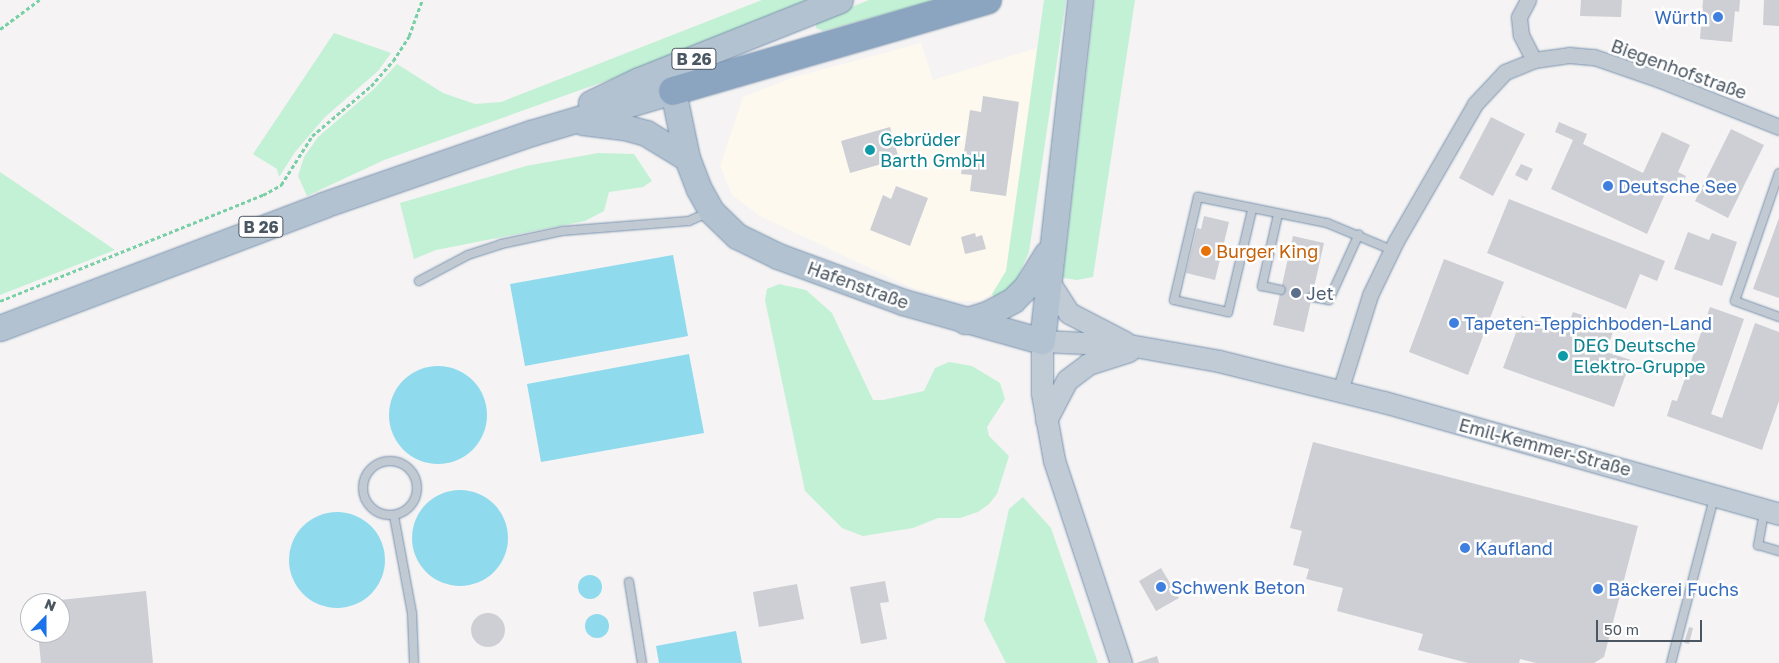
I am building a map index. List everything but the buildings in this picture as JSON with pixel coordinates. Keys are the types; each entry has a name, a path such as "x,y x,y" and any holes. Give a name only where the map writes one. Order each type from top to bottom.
{"highway":[{"path":"673,91 987,0"}],"main road":[{"name":"B 26","path":"562,124 604,96 639,80 840,0"},
{"path":"1042,341 1047,279 1079,7"},
{"name":"B 26","path":"0,328 270,224 562,124 673,91"},
{"name":"Hafenstraße","path":"673,91 687,158 699,189 711,211 736,236 778,256 903,302 965,321 1042,341"},
{"path":"562,124 624,127 646,133 687,158"},
{"path":"965,321 989,314 1013,300 1026,287 1051,248"}],"street":[{"path":"1528,0 1519,17 1521,35 1534,60"},
{"name":"Biegenhofstraße","path":"1340,391 1370,295 1392,250 1447,147 1474,104 1505,72 1534,60 1569,55 1617,63 1779,127"},
{"path":"1047,279 1069,313 1138,346"},
{"path":"1121,663 1054,460 1046,420 1042,341 1138,346"},
{"path":"1046,420 1067,380 1088,364 1138,346"},
{"name":"Emil-Kemmer-Straße","path":"1138,346 1219,360 1340,391 1772,512"}],"lane":[{"path":"1779,173 1735,301 1779,318"},
{"path":"1252,210 1228,312 1174,300 1198,197 1252,210 1327,223 1358,234 1392,250"},
{"path":"419,281 468,255 501,244 562,231 689,221 711,211"},
{"path":"1278,214 1262,286 1281,290"},
{"path":"1312,296 1328,300 1358,234"},
{"path":"386,461 402,464 409,469 417,485 414,501 402,513 394,516 377,513 370,508 362,492 365,476 370,469 386,461"},
{"path":"1671,663 1715,496"},
{"path":"1772,512 1758,546 1779,551"},
{"path":"394,516 412,613 414,663"},
{"path":"630,582 642,663"}],"path":[{"path":"0,29 39,0"},
{"path":"0,302 263,196 281,185 312,136 371,86 393,61 409,36 422,0"}],"shaded area":[{"path":"921,43 933,80 1037,48 1006,271 992,294 980,301 956,301 910,287 760,216 732,195 720,166 743,97 794,77"}],"green space":[{"path":"762,0 811,0 679,55 384,160 307,196 298,176 304,157 318,137 374,89 397,64 443,93 475,104 501,102"},
{"path":"869,0 936,0 823,31 816,28 816,21"},
{"path":"1044,0 1066,0 1029,252 1013,288 996,300 992,294 1006,271"},
{"path":"1095,0 1135,0 1093,277 1077,280 1063,278"},
{"path":"334,33 391,53 378,71 325,117 295,152 279,177 277,169 253,154"},
{"path":"598,153 634,154 652,181 643,187 609,192 604,211 585,221 436,250 414,259 400,203 526,166"},
{"path":"0,172 115,250 0,295"},
{"path":"779,284 806,290 832,313 873,400 883,400 924,391 935,368 949,362 972,366 1000,383 1005,399 987,427 989,436 1009,456 997,494 989,504 978,512 960,518 938,518 913,528 863,536 842,528 805,491 765,300 767,289"},
{"path":"1023,497 1051,528 1098,663 1006,663 984,620 1009,509"}],"water":[{"path":"673,255 688,336 525,366 510,284"},
{"path":"689,354 704,433 541,462 527,384"},
{"path":"438,366 457,370 473,380 483,396 487,415 483,434 473,450 457,460 438,464 419,460 403,450 393,434 389,415 393,396 403,380 419,370"},
{"path":"460,490 478,494 494,504 504,520 508,538 504,556 494,572 478,582 460,586 442,582 426,572 416,556 412,538 416,520 426,504 442,494"},
{"path":"337,512 355,515 371,526 382,542 385,560 382,578 371,594 355,605 337,608 319,605 303,594 292,578 289,560 292,542 303,526 319,515"},
{"path":"590,575 595,576 601,582 601,592 595,598 590,599 585,598 579,592 578,587 579,582 585,576"},
{"path":"597,614 602,615 608,621 608,631 602,637 597,638 592,637 586,631 585,626 586,621 592,615"},
{"path":"736,631 742,663 659,663 656,646"}],"place":[{"name":"Würth","path":"1718,17"},
{"name":"Gebrüder Barth GmbH","path":"870,150"},
{"name":"Deutsche See","path":"1608,186"},
{"name":"Burger King","path":"1206,251"},
{"name":"Jet","path":"1296,293"},
{"name":"Tapeten-Teppichboden-Land","path":"1454,323"},
{"name":"DEG Deutsche Elektro-Gruppe","path":"1563,356"},
{"name":"Kaufland","path":"1465,548"},
{"name":"Schwenk Beton","path":"1161,587"},
{"name":"Bäckerei Fuchs","path":"1598,589"}]}
